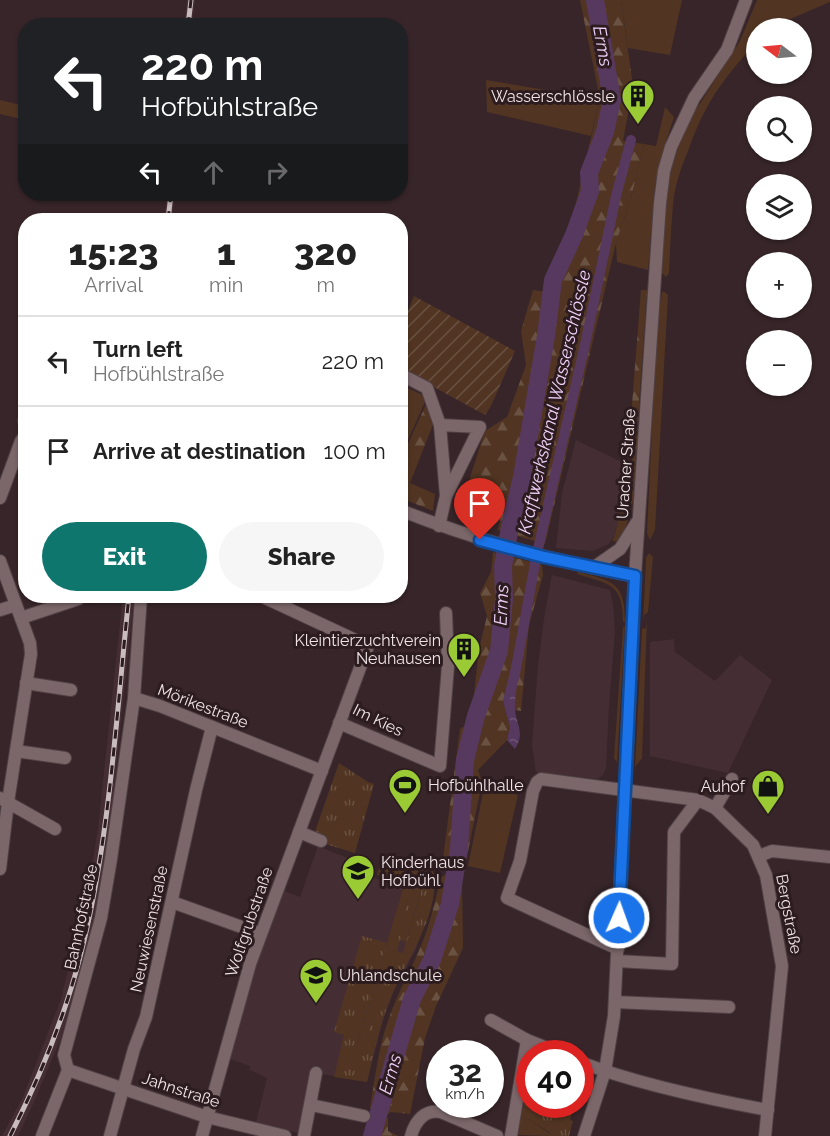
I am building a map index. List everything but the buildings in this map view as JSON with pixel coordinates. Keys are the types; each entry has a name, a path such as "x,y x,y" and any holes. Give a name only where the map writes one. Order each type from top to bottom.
{"street":[{"name":"Uracher Straße","path":"584,1136 605,1071 615,1002 635,576 658,226 664,171 671,147 686,112 727,50 746,0"},
{"path":"408,378 427,388 440,424 446,496"},
{"path":"439,526 446,496 480,427 440,424"},
{"path":"0,498 18,449"},
{"path":"408,513 495,545 635,576"},
{"path":"593,568 620,549 639,519"},
{"path":"0,561 30,643 31,654 16,751 4,800 0,869"},
{"path":"21,618 66,603"},
{"name":"Mörikestraße","path":"141,603 134,698 322,771"},
{"name":"Im Kies","path":"276,603 366,646 339,723 440,766 448,666 446,613"},
{"path":"0,610 16,604"},
{"path":"26,683 71,690"},
{"name":"Bahnhofstraße","path":"42,1136 68,1070 64,1054 101,918 134,698"},
{"name":"Wolfgrubstraße","path":"202,1136 246,977 339,723"},
{"name":"Neuwiesenstraße","path":"110,1136 134,1049 146,1017 212,727"},
{"path":"16,751 65,758"},
{"name":"Bergstraße","path":"618,955 507,898 520,861 537,782 544,779 698,800 715,808 753,845 766,875 782,966 765,1136"},
{"path":"715,808 732,779"},
{"path":"4,800 55,829"},
{"path":"618,955 672,964 674,832 698,800"},
{"path":"299,832 321,841"},
{"path":"759,856 772,851 830,857"},
{"path":"172,902 261,934"},
{"path":"615,1002 729,1007"},
{"path":"491,1020 527,1040"},
{"path":"594,1067 714,1099 768,1110"},
{"name":"Jahnstraße","path":"68,1070 207,1117 285,1136"},
{"path":"304,1136 316,1073"},
{"path":"311,1105 364,1116"},
{"path":"511,1136 516,1106"},
{"path":"411,1136 417,1122 432,1110 497,1136"}],"shaded area":[{"path":"187,0 195,0 193,18 185,18"},
{"path":"166,201 174,201 173,213 165,213"},
{"path":"576,440 632,467 615,534 609,544 593,551 556,548 562,493"},
{"path":"552,575 610,590 615,631 606,768 603,775 597,779 536,772 532,745 538,665"},
{"path":"122,603 133,603 110,828 85,956 60,1040 34,1102 18,1136 2,1136 23,1097 61,999 90,879 98,828"},
{"path":"674,639 675,652 715,681 740,655 772,680 728,773 650,756 650,642"},
{"name":"Uhlandschule","path":"318,846 350,859 349,865 355,872 402,887 409,863 433,871 436,883 416,949 395,988 383,1020 367,1082 316,1073 301,1134 256,1122 267,1078 250,1070 250,1066 227,1058 282,890 300,897"}],"green space":[{"path":"580,0 621,0 633,86 623,141 644,144 632,194 616,243 545,544 498,530 503,506 468,484 485,431 507,417 526,365 521,331 533,290 547,292 567,242 600,99"},
{"path":"621,0 682,0 670,55 628,48"},
{"path":"757,0 830,0 830,2 793,18 750,18"},
{"path":"746,27 746,54 708,105 694,134 677,183 673,204 669,273 666,277 662,273 661,263 664,201 670,173 692,116 740,41"},
{"path":"486,80 600,99 591,136 487,112"},
{"path":"0,100 18,104 18,118 0,114"},
{"path":"665,107 674,117 655,186 648,270 617,262 616,243 632,194 644,144 656,146"},
{"path":"641,290 647,290 636,447 629,443"},
{"path":"662,292 668,295 655,530 650,540 647,533 657,324"},
{"path":"414,296 515,351 485,415 408,373 408,311"},
{"path":"408,388 427,397 408,440"},
{"path":"428,400 434,422 410,483 435,494 433,511 408,501 408,444"},
{"path":"638,435 636,476 629,516 619,542 612,541 615,534"},
{"path":"493,552 542,565 543,575 529,625 521,711 515,710 515,693 520,668 503,701 510,727 507,740 478,770 482,782 463,876 446,872 442,866 460,729 466,725 472,712 479,649 487,616 480,593 491,572"},
{"path":"649,553 653,557 648,612 644,615 643,624 646,558"},
{"path":"578,572 615,585 623,599 625,622 623,622 617,593 606,584 577,574"},
{"path":"647,618 642,758 635,767 642,629 646,628"},
{"path":"623,627 625,627 617,762 614,758"},
{"path":"339,763 374,784 355,853 312,840"},
{"path":"484,788 518,795 500,873 468,866"},
{"path":"381,860 406,867 401,882 377,875"},
{"path":"410,865 418,867 364,1051 356,1049"},
{"path":"418,867 421,868 397,951 403,953 428,869 433,871 433,901 423,931 386,1011 367,1082 334,1077 344,1035 334,1032 362,936 387,943 356,1048 363,1051"},
{"path":"421,868 427,870 406,942 400,940"},
{"path":"445,875 462,880 463,948 436,1006 425,1038 410,1114 373,1111 370,1108 385,1032 395,1003 422,944 441,877"},
{"path":"372,1115 388,1118 388,1131 398,1136 364,1136 367,1121"},
{"path":"519,1118 531,1120 550,1134 548,1136 518,1135"},
{"path":"523,1118 570,1118 573,1121 569,1136 548,1136 550,1133 531,1120"}],"water":[{"path":"512,664 520,667 515,713 520,738 515,749 507,740 510,727 503,701"}],"waterway":[{"name":"Erms","path":"372,1136 412,999 432,960 450,904 459,848 465,760 476,716 499,651 504,599 503,566 522,477 553,280 574,235 590,191 589,173 605,132 612,100 595,0"},
{"name":"Kraftwerkskanal Wasserschlössle","path":"514,679 537,553 586,340 616,196 631,140"}],"railway":[{"path":"189,18 191,0"},
{"path":"169,213 170,201"},
{"path":"10,1136 41,1071 58,1026 74,980 90,913 111,778 128,603"}],"place":[{"name":"Wasserschlössle","path":"638,125"},
{"name":"Kleintierzuchtverein Neuhausen","path":"464,678"},
{"name":"Hofbühlhalle","path":"405,814"},
{"name":"Auhof","path":"768,815"},
{"name":"Kinderhaus Hofbühl","path":"358,900"},
{"name":"Uhlandschule","path":"316,1004"}],"route":[{"path":"480,540 544,557 635,576 619,918"}]}
